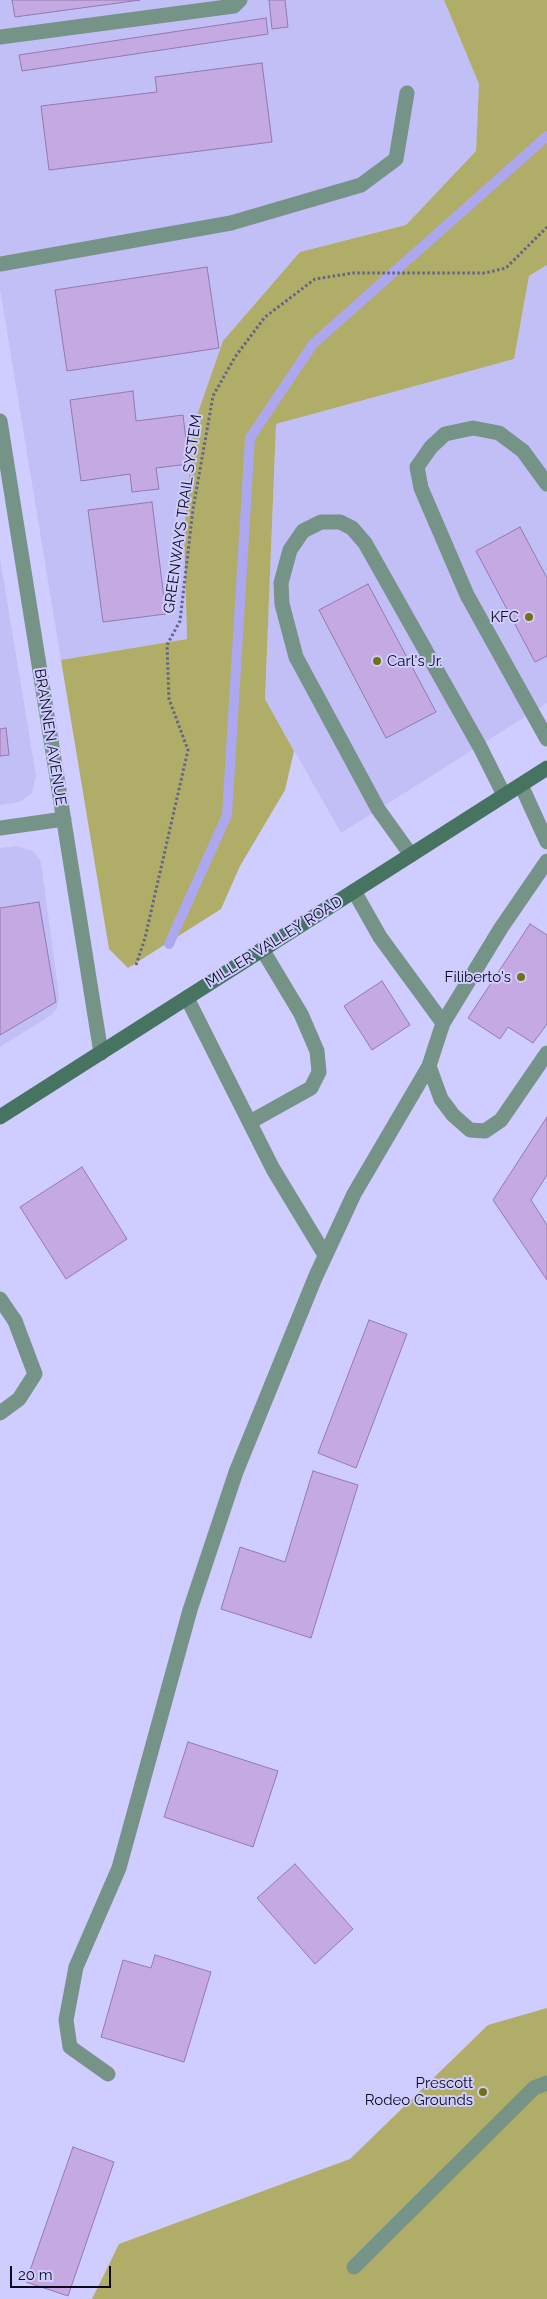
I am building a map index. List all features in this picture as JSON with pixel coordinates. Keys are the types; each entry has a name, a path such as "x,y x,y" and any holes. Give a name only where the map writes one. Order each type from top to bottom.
{"main road":[{"name":"MILLER VALLEY ROAD","path":"0,1117 547,768"}],"street":[{"path":"0,37 234,6 240,0"},
{"path":"0,264 231,223 361,185 396,159 407,92"},
{"name":"BRANNEN AVENUE","path":"0,421 4,469 64,819 101,1053"},
{"path":"547,484 523,451 499,433 473,428 445,434 431,447 418,467 421,488 467,595 547,739"},
{"path":"411,854 378,810 296,657 282,604 281,583 290,550 303,530 321,522 340,522 352,528 365,543 480,747 504,795"},
{"path":"521,785 547,842"},
{"path":"0,828 64,819"},
{"path":"108,2074 70,2047 66,2020 76,1967 119,1868 190,1610 236,1472 325,1255 354,1194 429,1066 443,1023 501,928 547,861"},
{"path":"354,891 380,937 443,1023"},
{"path":"250,1122 311,1088 318,1072 317,1051 301,1014 262,950"},
{"path":"187,998 273,1169 325,1255"},
{"path":"429,1066 442,1099 453,1115 470,1130 485,1131 500,1120 547,1053"},
{"path":"0,1299 16,1321 35,1374 19,1399 0,1413"},
{"path":"354,2267 534,2088 547,2083"}],"path":[{"name":"GREENWAYS TRAIL SYSTEM","path":"136,965 188,750 169,699 167,645 180,621 192,510 213,396 235,357 265,317 315,279 353,273 485,273 506,268 547,227"}],"shaded area":[{"path":"0,0 444,0 479,84 476,151 406,225 300,252 194,424 184,532 187,639 61,660 0,289"},
{"path":"444,0 547,0 547,265 529,276 514,359 276,424 265,699 294,751 285,790 240,866 221,909 128,968 109,949 61,660 187,639 184,532 194,424 223,341 300,252 406,225 476,151 479,84"},
{"path":"547,265 547,703 341,833 265,699 276,424 514,359 529,276"},
{"path":"0,558 36,776 32,793 20,802 0,805"},
{"path":"17,846 33,851 41,862 59,996 57,1009 51,1015 0,1047 0,848"},
{"name":"Prescott Rodeo Grounds","path":"547,2008 547,2299 92,2299 119,2244 350,2159 488,2025"}],"building":[{"path":"12,0 140,0 15,17"},
{"path":"269,0 285,0 288,27 272,29"},
{"path":"266,18 268,34 22,71 19,55"},
{"path":"262,63 272,142 49,170 41,106 157,92 155,77"},
{"path":"207,267 219,348 67,371 55,290"},
{"path":"133,391 136,421 183,415 189,464 156,468 159,489 132,492 130,474 81,481 70,400"},
{"path":"152,502 166,614 103,622 88,510"},
{"name":"KFC","path":"520,527 547,578 547,656 535,662 476,551"},
{"name":"Carl's Jr.","path":"368,584 436,712 386,738 319,610"},
{"path":"6,728 9,755 0,756 0,729"},
{"path":"39,902 56,1002 0,1035 0,908"},
{"name":"Filiberto's","path":"530,924 547,935 547,1024 533,1043 508,1027 500,1039 468,1018"},
{"path":"382,981 410,1025 372,1050 344,1006"},
{"path":"547,1117 547,1175 531,1200 547,1225 547,1280 493,1200"},
{"path":"82,1167 127,1239 66,1279 20,1207"},
{"path":"369,1320 407,1334 356,1468 318,1453"},
{"path":"313,1471 358,1485 311,1638 221,1609 240,1547 285,1562"},
{"path":"188,1742 278,1771 253,1847 164,1817"},
{"path":"295,1864 353,1929 315,1964 257,1898"},
{"path":"155,1955 211,1972 184,2062 101,2037 123,1960 151,1968"},
{"path":"73,2147 114,2162 68,2296 26,2282"}],"waterway":[{"path":"169,944 227,815 250,438 313,344 547,136"}],"place":[{"name":"KFC","path":"529,617"},
{"name":"Carl's Jr.","path":"377,661"},
{"name":"Filiberto's","path":"521,977"},
{"name":"Prescott Rodeo Grounds","path":"483,2092"}]}
